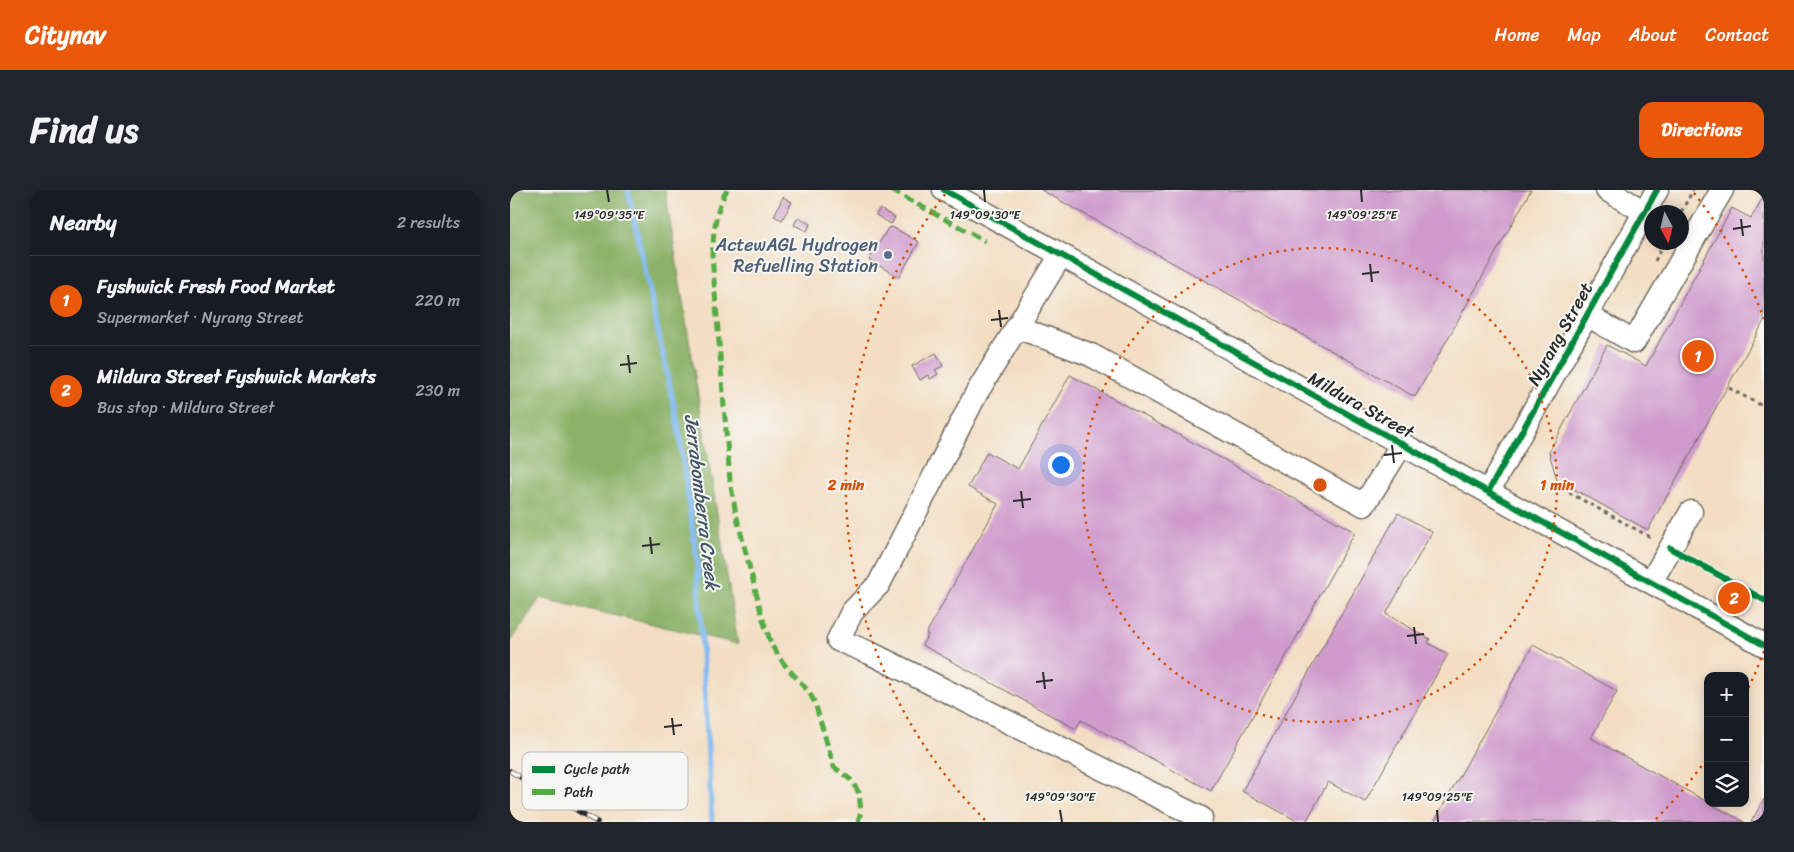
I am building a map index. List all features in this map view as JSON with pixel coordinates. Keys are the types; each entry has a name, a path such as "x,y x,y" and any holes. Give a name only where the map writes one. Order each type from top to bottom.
{"street":[{"name":"Mildura Street","path":"944,190 1764,645"},
{"path":"1607,190 1644,211"},
{"name":"Nyrang Street","path":"1649,205 1657,190"},
{"path":"1587,315 1634,342 1722,190"},
{"name":"Nyrang Street","path":"1488,492 1644,214"},
{"path":"1061,255 976,394 879,584 852,612 838,640 870,653 1200,818"},
{"path":"1017,327 1091,354 1364,505 1402,444"},
{"path":"1651,582 1691,512"}],"path":[{"path":"1685,205 1694,190"},
{"path":"1729,388 1764,407"},
{"path":"1555,484 1670,548"}],"green space":[{"path":"510,190 665,190 738,644 540,598 510,643"}],"building":[{"path":"1041,190 1531,190 1415,397"},
{"path":"1764,196 1764,321 1648,530 1557,480 1549,452 1607,345 1646,366 1732,208 1751,218"},
{"path":"783,197 792,202 782,220 774,216"},
{"path":"880,209 895,218 891,224 876,215"},
{"path":"798,217 810,224 807,231 794,225"},
{"path":"892,227 919,242 899,277 869,260 888,228"},
{"path":"936,353 943,366 935,370 938,374 930,379 928,375 920,380 912,366"},
{"path":"1070,375 1355,532 1211,791 1081,720 1076,729 922,645 928,635 926,634 998,504 968,487 987,452 1018,469"},
{"path":"1398,513 1432,532 1386,614 1430,639 1428,643 1448,654 1365,802 1328,782 1306,822 1299,822 1242,791"},
{"path":"1533,645 1617,691 1591,738 1704,800 1704,807 1717,807 1744,822 1434,822"},
{"path":"1764,799 1764,822 1751,822"}],"waterway":[{"name":"Jerrabomberra Creek","path":"628,190 678,425 697,560 712,822"}],"railway":[{"path":"510,771 522,778"},
{"path":"577,810 597,822"}],"marked path":[{"path":"727,190 720,205 714,229 712,255 730,481 736,514 763,620 772,646 784,664 809,692 815,703 834,767 851,780 859,793 861,812 858,822"},
{"path":"891,190 985,241"}],"cycle path":[{"path":"944,190 1764,645"},
{"path":"1488,492 1657,190"},
{"path":"1670,548 1764,600"}],"place":[{"name":"ActewAGL Hydrogen Refuelling Station","path":"888,255"},
{"name":"Fyshwick Fresh Food Market","path":"1698,356"},
{"name":"Mildura Street Fyshwick Markets","path":"1734,598"}]}
